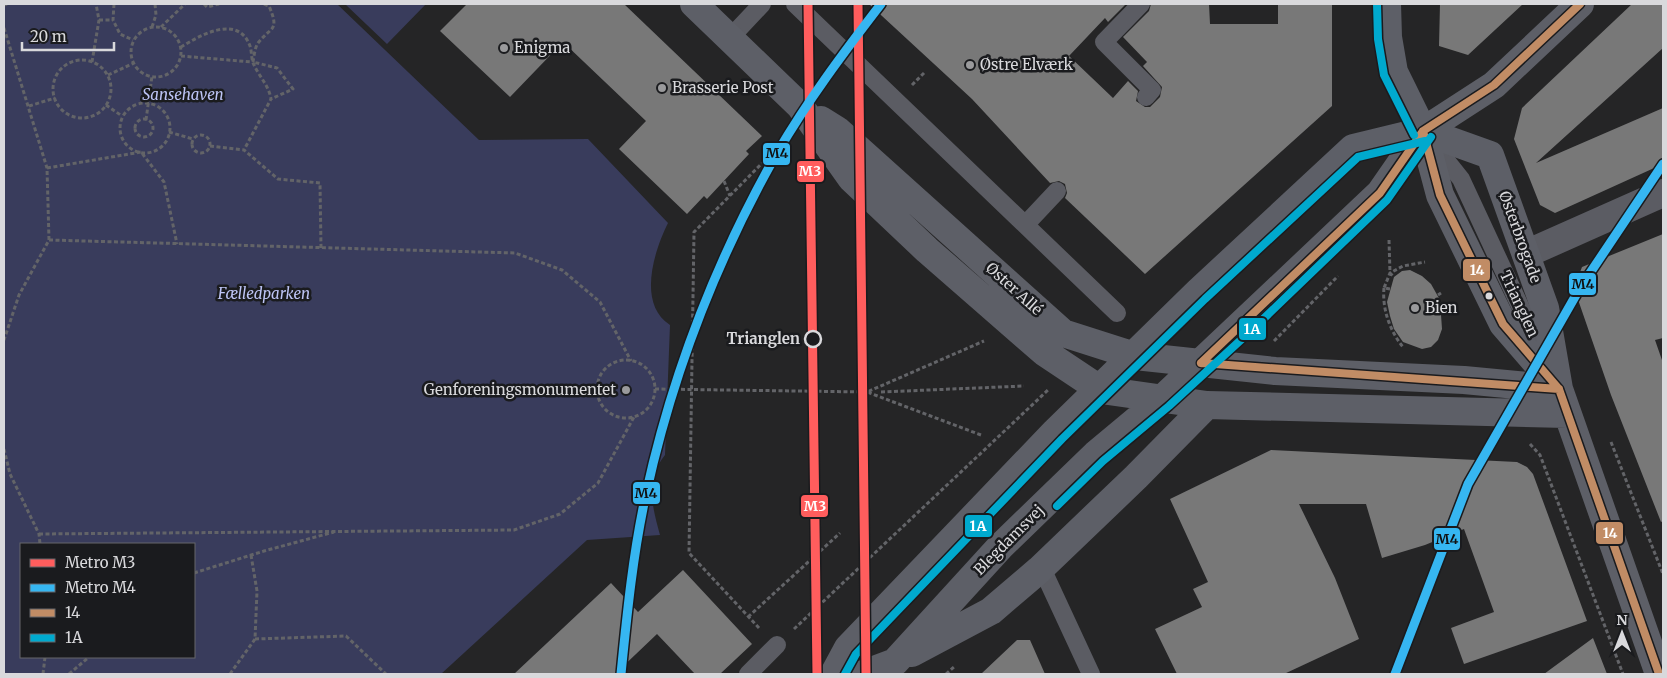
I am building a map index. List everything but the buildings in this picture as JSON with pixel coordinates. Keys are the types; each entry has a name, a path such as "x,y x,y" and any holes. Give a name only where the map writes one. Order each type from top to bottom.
{"street":[{"name":"Øster Allé","path":"694,4 800,106 851,178 927,250 1044,352 1101,390 1207,405"},
{"name":"Østerbrogade","path":"1387,4 1388,38 1394,72 1423,131 1440,195 1503,324 1563,402"},
{"path":"834,674 848,648 1055,432 1101,390 1198,292 1353,148 1423,131 1494,85 1580,4"},
{"name":"Øster Allé","path":"800,106 837,130 1063,333 1135,356 1275,371 1464,380 1563,402"},
{"name":"Østerbrogade","path":"1423,131 1490,155 1545,308 1563,402 1659,674"},
{"path":"1201,363 1380,193 1423,131"},
{"path":"1526,254 1663,193"},
{"name":"Blegdamsvej","path":"863,674 895,662 1007,541 1096,454 1162,399 1201,363"},
{"path":"895,662 991,611 1039,570 1136,477 1207,405 1563,402"}],"lane":[{"path":"730,38 762,4"},
{"path":"795,4 1117,313"},
{"path":"1141,4 1104,42 1152,90 1146,96"},
{"path":"1026,224 1057,190"},
{"path":"1039,570 1046,577 1091,674"},
{"path":"748,674 777,645"}],"path":[{"path":"92,62 98,20 96,4"},
{"path":"114,4 113,20 120,34 133,40"},
{"path":"152,27 156,15 155,4"},
{"path":"161,27 185,4"},
{"path":"204,4 207,7 219,4"},
{"path":"252,62 258,43 271,31 275,20 269,6 264,4"},
{"path":"98,20 113,20"},
{"path":"152,27 161,27 172,32 181,47 181,56 169,73 152,76 144,73 134,63 131,55 133,40 144,30 152,27"},
{"path":"4,28 48,168 49,240 19,295 4,340"},
{"path":"181,47 204,33 225,29 238,31 250,45 252,62 270,92 271,99 244,150"},
{"path":"181,56 252,62 277,68 292,89 271,99"},
{"path":"77,60 92,62 101,67 108,75 111,90 106,105 90,117 74,117 60,107 55,98 54,85 56,75 63,67 77,60"},
{"path":"108,75 134,63"},
{"path":"146,120 150,103 152,76"},
{"path":"30,106 55,98"},
{"path":"48,168 141,152 158,149 164,143 169,132 166,115 161,108 150,103 133,106 122,116 120,131 123,139 133,150 141,152 164,182 176,244"},
{"path":"106,105 122,116"},
{"path":"146,120 153,125 153,131 149,136 142,137 137,134 136,127 138,122 146,120"},
{"path":"169,132 193,139"},
{"path":"198,135 205,136 209,140 210,146 206,152 199,152 192,146 193,139 198,135"},
{"path":"210,146 244,150 278,179 320,183 321,248"},
{"path":"761,631 689,553 694,232 779,146"},
{"path":"724,181 730,196"},
{"path":"49,240 515,253 562,270 600,302 631,360 646,368 654,381 653,399 647,409 634,416 618,416 608,411 602,404 597,389 599,378 605,369 613,363 631,360"},
{"path":"1389,240 1390,273 1384,288 1383,299 1396,339 1405,350"},
{"path":"1390,273 1403,266 1425,262"},
{"path":"1390,273 1394,277"},
{"path":"1384,288 1390,289"},
{"path":"867,392 984,341"},
{"path":"881,392 1024,386"},
{"path":"655,389 867,392 982,435"},
{"path":"39,534 514,530 560,514 598,483 634,416"},
{"path":"777,645 1015,421"},
{"path":"1530,444 1540,455 1623,674"},
{"path":"4,449 10,474 39,534 40,543"},
{"path":"195,573 339,531"},
{"path":"748,617 840,533"},
{"path":"230,674 255,639 257,591 251,555"},
{"path":"255,639 346,636 386,674"},
{"path":"43,674 45,658"},
{"path":"69,674 88,658"}],"green space":[{"name":"Fælledparken","path":"4,4 337,4 479,140 588,139 668,223 658,248 651,277 651,291 654,304 660,316 670,325 665,455 655,474 652,494 660,535 587,540 441,674 4,674"},
{"path":"345,4 426,4 387,44"}],"metro line":[{"name":"M3","path":"808,4 817,674"},
{"name":"M3","path":"858,4 866,674"},
{"name":"M4","path":"621,674 628,606 641,516 669,405 699,319 735,234 777,153 801,114 881,4"},
{"name":"M4","path":"1395,674 1468,484 1580,288 1663,164"}],"transit line":[{"name":"1A","path":"1377,4 1378,39 1384,75 1414,135"},
{"name":"14","path":"1201,363 1380,193 1423,131 1494,85 1580,4"},
{"name":"14","path":"1423,131 1440,195 1503,324 1559,389 1659,674"},
{"name":"1A","path":"1057,506 1103,461 1169,406 1256,326 1387,200 1431,137"},
{"name":"1A","path":"845,674 856,654 1062,439 1205,299 1358,157 1425,141"},
{"name":"14","path":"1201,363 1559,389"}],"place":[{"name":"Enigma","path":"504,48"},
{"name":"Østre Elværk","path":"970,65"},
{"name":"Brasserie Post","path":"662,88"},
{"name":"Bien","path":"1415,308"},
{"name":"Trianglen","path":"813,339"},
{"name":"Genforeningsmonumentet","path":"626,390"}],"park label":[{"name":"Sansehaven","path":"183,95"}]}
